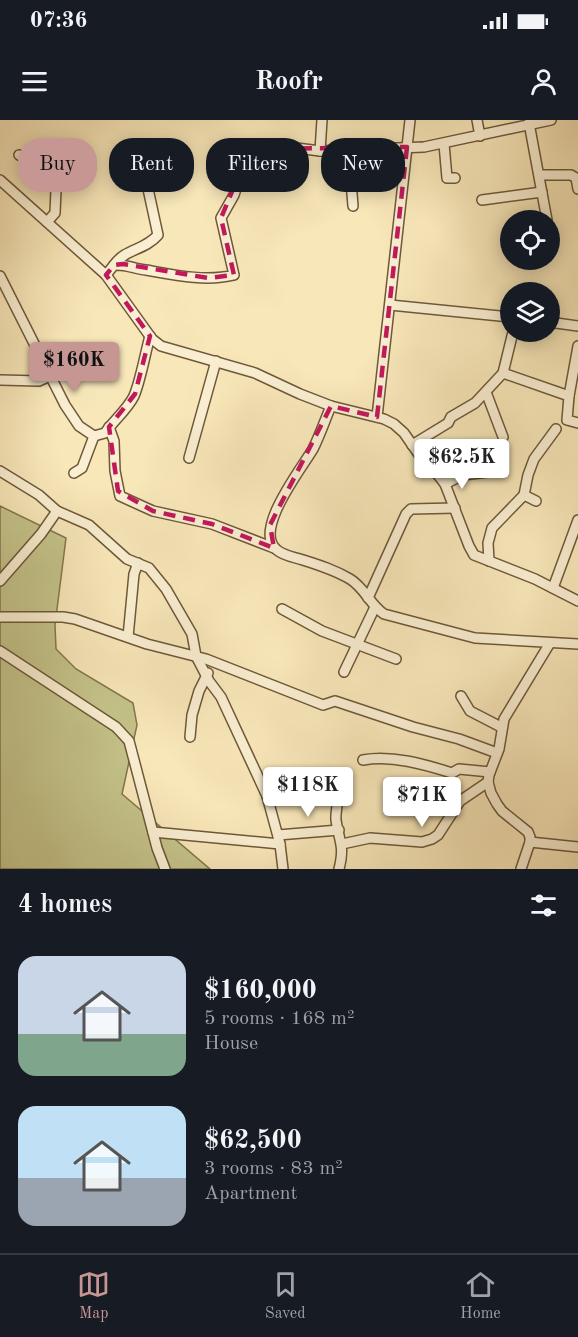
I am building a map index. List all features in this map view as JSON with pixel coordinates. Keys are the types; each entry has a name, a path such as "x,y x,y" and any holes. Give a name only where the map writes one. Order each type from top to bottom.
{"street":[{"path":"114,265 123,264 144,270 208,278 234,275 220,218 234,195 246,158 256,149 281,146 320,151 322,120"},
{"path":"377,417 410,120"},
{"path":"477,120 480,136"},
{"path":"407,147 444,144 529,123 551,120"},
{"path":"529,123 545,210"},
{"path":"444,144 447,178 455,178"},
{"path":"540,175 571,175 576,178 578,189"},
{"path":"0,180 106,275 150,336 161,346 255,373 331,406 377,417 394,424 445,484 474,555 578,601"},
{"path":"47,222 55,213 56,192"},
{"path":"106,275 120,256 147,245 158,235 149,192"},
{"path":"352,192 353,206"},
{"path":"482,201 542,192"},
{"path":"0,276 65,405 79,426 94,436 105,433 135,394 150,336"},
{"path":"390,305 500,316"},
{"path":"560,324 578,326"},
{"path":"412,445 448,423 451,417 486,393 503,374 511,342"},
{"path":"578,346 567,420 578,423"},
{"path":"189,458 216,361"},
{"path":"503,374 569,396"},
{"path":"0,380 39,381 50,376"},
{"path":"486,393 503,437"},
{"path":"274,548 270,537 270,525 284,494 315,446 331,406"},
{"path":"109,427 114,441 115,471 120,496 153,511 212,524 282,553 331,569 363,589 375,607 384,614 476,638 578,644"},
{"path":"489,561 488,543 492,528 524,495 534,459 556,429"},
{"path":"74,473 82,468 94,436"},
{"path":"445,484 463,475 488,472"},
{"path":"1,475 39,495 57,511 89,525 127,559 149,568 166,589 192,634 196,656 221,697 267,796 279,840 283,869"},
{"path":"524,495 536,501"},
{"path":"368,598 406,514 411,509 455,508"},
{"path":"0,582 41,534 57,511"},
{"path":"553,588 578,520"},
{"path":"128,637 134,574 138,563"},
{"path":"345,672 375,607"},
{"path":"282,609 322,631 396,659"},
{"path":"0,617 63,617 96,626 212,661 323,705 335,701 497,753"},
{"path":"521,869 530,842 528,832 502,811 488,782 497,753 501,727 510,706 549,643"},
{"path":"0,651 116,727 129,741 165,869"},
{"path":"190,736 192,716 199,691 212,661"},
{"path":"461,696 470,711 501,727"},
{"path":"363,760 377,758 430,765 452,773 459,768 490,772"},
{"path":"342,844 370,837 422,842 432,839 438,835 460,801 488,782"},
{"path":"267,796 312,785 329,788 338,794 336,813 342,844 339,869"},
{"path":"153,832 279,840 339,830"},
{"path":"530,842 578,847"}],"highlighted area":[{"path":"407,147 377,417 331,406 270,525 274,548 212,524 153,511 118,491 109,427 135,394 150,336 106,275 114,265 123,264 208,278 234,275 221,218 246,158 256,149"}],"shaded area":[{"path":"0,506 66,538 55,625 56,649 76,669 133,703 137,725 122,794 210,869 0,869"}]}
